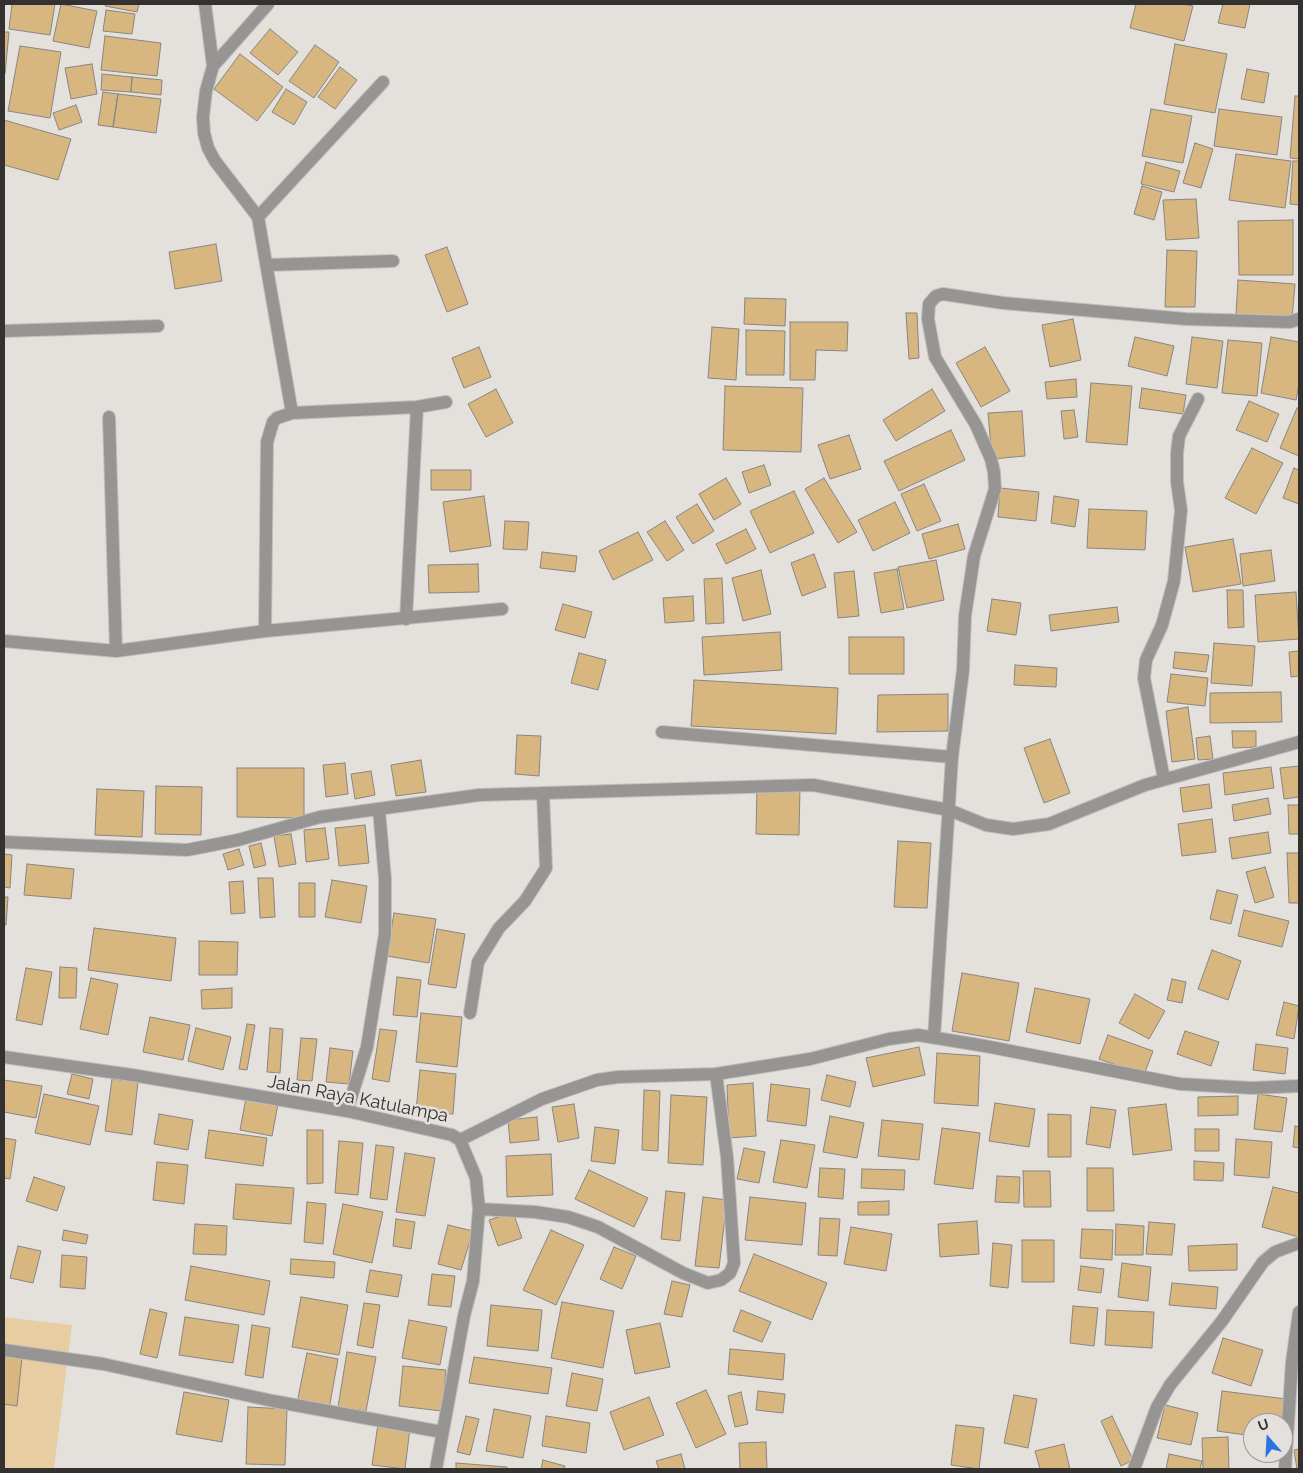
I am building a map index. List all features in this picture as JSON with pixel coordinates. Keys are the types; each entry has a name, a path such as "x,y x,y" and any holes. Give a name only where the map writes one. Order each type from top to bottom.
{"street":[{"path":"205,4 213,66 206,91 203,117 208,148 258,217 292,413"},
{"path":"213,66 268,4"},
{"path":"258,217 383,82"},
{"path":"267,265 393,261"},
{"path":"934,1038 952,756 963,670 968,589 974,556 995,489 994,472 976,425 935,357 928,320 928,310 932,300 942,294 1003,303 1186,319 1290,322 1299,318"},
{"path":"4,331 158,326"},
{"path":"1164,779 1144,678 1146,660 1162,625 1174,581 1182,510 1177,482 1179,436 1198,399"},
{"path":"265,631 268,442 273,422 277,418 292,413 417,407 446,402"},
{"path":"406,619 417,407"},
{"path":"109,417 116,651"},
{"path":"4,641 116,651 265,631 502,609"},
{"path":"662,732 952,756"},
{"path":"4,842 186,850 238,840 320,817 480,796 813,785 949,810 986,825 1013,829 1050,824 1145,785 1299,742"},
{"path":"470,1013 478,962 498,928 525,901 546,868 543,793"},
{"path":"347,1111 367,1047 385,934 386,895 379,810"},
{"path":"460,1140 542,1099 597,1080 618,1077 716,1074 810,1059 902,1036 918,1035 986,1046 1180,1084 1252,1088 1299,1086"},
{"name":"Jalan Raya Katulampa","path":"4,1057 124,1073 347,1111 452,1135 460,1140 476,1178 479,1209 473,1281 464,1316 436,1469"},
{"path":"479,1209 535,1212 568,1217 598,1227 684,1273 708,1283 721,1280 730,1273 734,1263 727,1157 716,1074"},
{"path":"1134,1469 1157,1407 1170,1385 1222,1321 1263,1262 1275,1252 1297,1245"},
{"path":"1285,1469 1292,1362 1299,1312"},
{"path":"4,1350 103,1364 274,1401 442,1432"}],"shaded area":[{"path":"4,1317 72,1325 54,1469 4,1469"}],"building":[{"path":"12,4 55,4 50,35 9,29"},
{"path":"61,4 97,11 89,48 53,41"},
{"path":"106,4 139,4 137,12 105,6"},
{"path":"1136,4 1182,4 1193,6 1184,41 1130,28"},
{"path":"1223,4 1250,4 1245,28 1218,23"},
{"path":"106,10 135,14 132,34 103,31"},
{"path":"270,29 298,52 278,75 250,53"},
{"path":"4,32 9,32 5,74 4,73"},
{"path":"105,36 161,43 157,76 101,70"},
{"path":"1175,44 1227,54 1215,113 1164,104"},
{"path":"315,45 339,62 314,98 289,81"},
{"path":"20,46 61,52 50,118 8,111"},
{"path":"240,54 283,87 257,121 214,89"},
{"path":"92,64 97,94 71,99 65,68"},
{"path":"340,67 357,80 335,109 318,97"},
{"path":"1247,69 1269,73 1264,103 1241,99"},
{"path":"102,74 132,77 131,92 101,90"},
{"path":"132,77 162,80 161,95 131,92"},
{"path":"286,89 307,102 294,125 272,112"},
{"path":"103,92 118,94 113,127 98,125"},
{"path":"118,94 161,99 156,133 113,127"},
{"path":"1295,96 1299,96 1299,159 1290,158"},
{"path":"76,105 82,122 59,130 53,113"},
{"path":"1151,109 1192,116 1183,163 1142,156"},
{"path":"1219,109 1282,117 1277,155 1214,146"},
{"path":"4,120 71,139 58,180 4,165"},
{"path":"1195,143 1213,149 1201,188 1183,183"},
{"path":"1236,154 1291,161 1285,208 1229,200"},
{"path":"1293,161 1299,161 1299,205 1290,204"},
{"path":"1146,162 1180,171 1174,192 1141,184"},
{"path":"1142,186 1162,192 1154,220 1134,214"},
{"path":"1196,199 1199,238 1166,240 1163,200"},
{"path":"1293,220 1293,275 1239,275 1238,221"},
{"path":"216,244 222,281 175,289 169,252"},
{"path":"447,247 468,304 447,312 425,255"},
{"path":"1167,250 1197,251 1195,307 1165,307"},
{"path":"1238,280 1295,284 1292,319 1236,315"},
{"path":"745,298 786,299 785,326 744,324"},
{"path":"906,313 917,313 919,358 909,359"},
{"path":"1073,319 1081,360 1050,367 1042,325"},
{"path":"790,322 848,322 847,351 816,350 815,380 790,380"},
{"path":"712,327 739,329 736,380 708,378"},
{"path":"746,330 785,331 784,375 746,375"},
{"path":"1135,337 1174,346 1167,376 1128,366"},
{"path":"1192,337 1223,341 1217,388 1186,384"},
{"path":"1271,337 1299,342 1299,384 1296,400 1261,393"},
{"path":"1228,340 1262,343 1257,396 1222,393"},
{"path":"479,347 491,377 464,388 452,358"},
{"path":"985,347 1010,391 981,407 956,363"},
{"path":"1076,379 1077,397 1047,399 1045,382"},
{"path":"1091,383 1132,386 1127,445 1086,442"},
{"path":"725,386 803,388 801,452 723,450"},
{"path":"1142,388 1186,395 1183,414 1139,408"},
{"path":"496,389 513,423 486,437 468,404"},
{"path":"932,389 945,411 896,441 883,420"},
{"path":"1249,401 1279,414 1267,442 1236,430"},
{"path":"1297,408 1299,409 1299,456 1280,448"},
{"path":"1074,410 1078,437 1064,439 1061,411"},
{"path":"1022,411 1025,456 992,459 988,413"},
{"path":"951,430 965,460 899,491 884,461"},
{"path":"849,435 861,469 830,479 818,445"},
{"path":"1252,448 1283,463 1256,514 1225,498"},
{"path":"764,465 771,485 749,493 742,472"},
{"path":"1294,468 1299,470 1299,504 1283,498"},
{"path":"431,470 471,470 471,490 431,490"},
{"path":"726,478 741,504 714,520 699,494"},
{"path":"824,478 857,532 838,543 805,489"},
{"path":"924,484 941,521 917,531 901,494"},
{"path":"1000,488 1039,492 1036,521 998,517"},
{"path":"794,491 814,533 770,553 750,511"},
{"path":"484,496 491,546 450,552 443,502"},
{"path":"1054,496 1079,500 1075,527 1051,523"},
{"path":"895,502 910,533 873,551 858,520"},
{"path":"697,504 714,531 693,544 676,517"},
{"path":"1089,509 1147,511 1145,550 1087,548"},
{"path":"505,521 529,522 527,550 503,549"},
{"path":"665,521 684,550 667,561 647,532"},
{"path":"958,524 965,549 929,559 922,534"},
{"path":"746,529 756,549 726,564 716,544"},
{"path":"638,532 653,560 613,580 599,551"},
{"path":"1233,539 1241,584 1193,592 1185,547"},
{"path":"1271,550 1275,581 1243,586 1240,554"},
{"path":"542,552 577,556 575,572 540,568"},
{"path":"814,554 826,587 802,596 791,563"},
{"path":"936,560 944,600 907,608 898,567"},
{"path":"478,564 479,592 429,593 428,565"},
{"path":"897,569 904,609 881,613 874,573"},
{"path":"761,570 771,614 743,621 732,578"},
{"path":"854,571 859,616 838,618 834,573"},
{"path":"722,578 724,623 706,624 704,579"},
{"path":"1227,590 1243,590 1244,627 1228,628"},
{"path":"1296,592 1299,639 1258,642 1255,595"},
{"path":"693,596 694,621 665,623 663,598"},
{"path":"992,599 1021,603 1016,635 987,631"},
{"path":"563,604 592,612 585,638 555,630"},
{"path":"1117,607 1119,622 1051,631 1049,615"},
{"path":"780,632 782,670 704,675 702,637"},
{"path":"849,637 904,637 904,674 849,674"},
{"path":"1214,643 1255,646 1252,686 1211,683"},
{"path":"1299,651 1299,676 1291,677 1289,652"},
{"path":"1175,652 1209,655 1206,672 1173,668"},
{"path":"579,653 606,660 598,690 571,683"},
{"path":"1015,665 1057,668 1056,687 1014,685"},
{"path":"1171,674 1208,678 1205,706 1167,702"},
{"path":"694,680 838,688 836,734 691,726"},
{"path":"1281,692 1282,722 1210,723 1210,693"},
{"path":"948,694 948,731 877,732 878,695"},
{"path":"1188,707 1195,759 1172,762 1166,711"},
{"path":"1232,731 1256,731 1256,747 1233,748"},
{"path":"517,735 541,736 539,776 515,774"},
{"path":"1210,736 1213,759 1198,760 1196,738"},
{"path":"1050,739 1070,793 1044,803 1024,748"},
{"path":"421,760 426,792 396,796 391,765"},
{"path":"345,763 348,794 326,797 323,765"},
{"path":"1299,766 1299,797 1284,799 1280,768"},
{"path":"1271,767 1274,788 1225,795 1223,773"},
{"path":"237,768 304,768 304,818 237,817"},
{"path":"371,771 375,795 355,799 351,774"},
{"path":"1209,784 1212,808 1183,812 1180,788"},
{"path":"156,786 202,787 201,835 155,834"},
{"path":"757,787 800,788 799,835 756,834"},
{"path":"97,789 144,791 142,837 95,835"},
{"path":"1268,798 1271,814 1234,821 1232,805"},
{"path":"1288,805 1299,805 1299,834 1289,834"},
{"path":"1212,819 1216,852 1182,856 1178,824"},
{"path":"365,825 369,863 339,866 335,828"},
{"path":"325,828 329,859 306,862 304,830"},
{"path":"1268,832 1271,853 1232,859 1229,838"},
{"path":"291,834 296,864 279,867 274,836"},
{"path":"898,841 931,843 927,908 894,907"},
{"path":"261,843 266,865 254,868 249,846"},
{"path":"239,849 244,865 228,870 223,854"},
{"path":"1287,853 1299,853 1299,903 1289,903"},
{"path":"4,854 12,855 10,888 4,887"},
{"path":"27,864 74,869 71,899 24,895"},
{"path":"1265,867 1274,897 1255,903 1246,872"},
{"path":"258,878 273,878 275,917 260,918"},
{"path":"332,880 367,886 361,923 325,917"},
{"path":"243,881 245,913 231,914 229,882"},
{"path":"299,883 315,883 315,917 299,917"},
{"path":"1217,890 1238,895 1231,924 1210,919"},
{"path":"4,897 8,897 6,925 4,925"},
{"path":"1244,910 1289,921 1282,947 1238,936"},
{"path":"394,913 436,919 429,963 387,956"},
{"path":"94,928 176,938 171,981 88,970"},
{"path":"437,929 465,934 456,988 428,984"},
{"path":"199,941 238,942 237,975 199,975"},
{"path":"1212,950 1241,961 1228,1000 1198,989"},
{"path":"60,967 77,968 76,998 59,998"},
{"path":"26,968 52,972 42,1025 16,1020"},
{"path":"962,973 1019,983 1009,1041 952,1031"},
{"path":"397,977 421,980 417,1017 393,1015"},
{"path":"91,978 118,984 108,1035 80,1029"},
{"path":"1172,979 1186,982 1182,1003 1167,1000"},
{"path":"232,988 232,1008 202,1009 201,990"},
{"path":"1035,988 1090,999 1080,1044 1026,1032"},
{"path":"1135,994 1165,1011 1149,1039 1119,1023"},
{"path":"1284,1002 1299,1006 1294,1039 1276,1035"},
{"path":"421,1013 462,1017 457,1067 416,1062"},
{"path":"150,1017 190,1025 183,1060 143,1052"},
{"path":"247,1024 255,1025 247,1070 239,1069"},
{"path":"196,1028 231,1037 223,1070 188,1061"},
{"path":"270,1028 283,1029 280,1073 267,1072"},
{"path":"380,1029 397,1031 389,1082 372,1079"},
{"path":"1185,1031 1219,1042 1211,1066 1177,1054"},
{"path":"1108,1035 1153,1051 1144,1075 1099,1059"},
{"path":"301,1038 317,1039 312,1081 297,1080"},
{"path":"1256,1044 1288,1048 1285,1074 1253,1070"},
{"path":"919,1047 925,1075 873,1087 866,1058"},
{"path":"330,1048 353,1051 349,1084 326,1082"},
{"path":"937,1053 980,1056 978,1106 934,1103"},
{"path":"420,1070 456,1074 453,1114 416,1111"},
{"path":"72,1074 93,1079 89,1099 67,1094"},
{"path":"827,1075 856,1082 850,1107 821,1100"},
{"path":"112,1079 138,1082 132,1135 105,1131"},
{"path":"4,1080 42,1086 36,1118 4,1112"},
{"path":"753,1083 756,1136 729,1138 727,1085"},
{"path":"771,1084 810,1089 806,1126 767,1121"},
{"path":"644,1090 660,1091 658,1151 642,1150"},
{"path":"44,1094 99,1106 90,1145 35,1133"},
{"path":"1258,1094 1287,1098 1282,1132 1254,1129"},
{"path":"671,1095 707,1097 703,1165 668,1163"},
{"path":"1238,1096 1238,1115 1198,1116 1198,1097"},
{"path":"246,1098 278,1104 272,1136 240,1130"},
{"path":"995,1103 1035,1109 1029,1147 989,1141"},
{"path":"574,1104 579,1138 558,1142 552,1107"},
{"path":"1166,1104 1172,1150 1133,1155 1128,1108"},
{"path":"1091,1107 1116,1110 1110,1148 1086,1144"},
{"path":"159,1114 193,1120 188,1150 154,1144"},
{"path":"1048,1114 1071,1115 1071,1157 1048,1157"},
{"path":"830,1116 864,1123 857,1158 823,1152"},
{"path":"537,1117 539,1140 510,1143 508,1120"},
{"path":"882,1120 923,1124 919,1160 878,1156"},
{"path":"1295,1126 1299,1127 1299,1148 1293,1147"},
{"path":"595,1127 619,1130 615,1164 591,1161"},
{"path":"942,1128 980,1133 973,1189 934,1184"},
{"path":"1195,1129 1219,1129 1219,1151 1195,1151"},
{"path":"209,1130 267,1138 263,1166 205,1158"},
{"path":"307,1130 323,1130 323,1183 307,1184"},
{"path":"4,1138 16,1140 10,1179 4,1178"},
{"path":"1236,1139 1272,1142 1269,1178 1234,1175"},
{"path":"781,1140 815,1145 807,1188 773,1182"},
{"path":"339,1141 363,1143 358,1195 335,1193"},
{"path":"376,1145 394,1147 387,1200 370,1198"},
{"path":"744,1148 765,1152 759,1183 737,1179"},
{"path":"405,1153 435,1158 425,1216 396,1212"},
{"path":"551,1154 553,1195 507,1197 506,1156"},
{"path":"1194,1161 1224,1163 1223,1181 1194,1180"},
{"path":"157,1162 188,1165 184,1204 153,1200"},
{"path":"820,1168 845,1169 843,1199 818,1197"},
{"path":"1087,1168 1113,1168 1114,1211 1087,1211"},
{"path":"862,1169 905,1170 904,1190 861,1188"},
{"path":"589,1170 648,1198 634,1227 575,1199"},
{"path":"1023,1171 1050,1171 1051,1207 1024,1207"},
{"path":"997,1176 1020,1177 1019,1203 995,1202"},
{"path":"34,1177 65,1187 57,1211 26,1201"},
{"path":"236,1184 294,1188 291,1224 233,1219"},
{"path":"1273,1187 1299,1193 1299,1237 1262,1227"},
{"path":"666,1191 685,1193 680,1241 661,1239"},
{"path":"703,1197 727,1200 719,1268 695,1266"},
{"path":"750,1197 806,1203 802,1245 745,1240"},
{"path":"889,1201 889,1215 858,1215 858,1202"},
{"path":"307,1202 326,1204 323,1244 304,1242"},
{"path":"343,1204 383,1212 372,1263 333,1254"},
{"path":"513,1212 522,1238 498,1246 489,1220"},
{"path":"820,1218 840,1219 837,1256 818,1255"},
{"path":"396,1219 415,1222 411,1249 393,1246"},
{"path":"977,1221 979,1254 940,1257 938,1224"},
{"path":"1149,1222 1175,1224 1172,1255 1146,1254"},
{"path":"195,1224 227,1226 226,1255 193,1254"},
{"path":"1116,1224 1144,1226 1143,1255 1115,1255"},
{"path":"448,1225 473,1231 461,1270 438,1264"},
{"path":"851,1227 892,1234 886,1271 844,1264"},
{"path":"1082,1229 1113,1230 1112,1260 1080,1258"},
{"path":"64,1230 88,1235 86,1244 62,1240"},
{"path":"551,1230 584,1245 556,1305 523,1290"},
{"path":"1022,1240 1054,1240 1054,1282 1022,1282"},
{"path":"993,1243 1012,1245 1008,1288 990,1286"},
{"path":"1237,1244 1237,1270 1189,1271 1188,1246"},
{"path":"18,1246 41,1251 33,1283 10,1278"},
{"path":"614,1247 636,1256 622,1289 600,1279"},
{"path":"754,1254 827,1283 812,1320 739,1291"},
{"path":"62,1255 87,1257 85,1289 60,1287"},
{"path":"291,1259 335,1262 334,1278 290,1274"},
{"path":"1122,1263 1151,1267 1148,1301 1118,1297"},
{"path":"191,1266 270,1281 264,1315 185,1300"},
{"path":"1081,1266 1104,1269 1101,1293 1078,1290"},
{"path":"370,1270 402,1275 398,1297 366,1292"},
{"path":"432,1274 455,1276 451,1307 428,1305"},
{"path":"672,1281 690,1285 682,1317 664,1314"},
{"path":"1172,1283 1218,1287 1216,1309 1169,1305"},
{"path":"301,1297 348,1305 339,1355 292,1347"},
{"path":"562,1302 614,1311 603,1368 551,1358"},
{"path":"364,1303 380,1305 373,1348 357,1345"},
{"path":"491,1305 542,1310 538,1351 487,1346"},
{"path":"1073,1306 1098,1308 1094,1346 1070,1343"},
{"path":"150,1309 167,1313 157,1358 140,1354"},
{"path":"741,1310 771,1322 762,1342 733,1331"},
{"path":"1107,1310 1154,1312 1152,1348 1105,1345"},
{"path":"185,1317 239,1325 233,1363 179,1355"},
{"path":"409,1320 447,1327 440,1365 402,1358"},
{"path":"660,1323 670,1367 635,1374 626,1330"},
{"path":"252,1325 270,1328 263,1378 245,1375"},
{"path":"1223,1338 1263,1350 1251,1386 1212,1373"},
{"path":"730,1349 785,1354 783,1380 728,1374"},
{"path":"347,1352 376,1357 366,1411 338,1407"},
{"path":"307,1353 338,1359 329,1409 297,1403"},
{"path":"4,1355 22,1357 17,1406 4,1404"},
{"path":"474,1357 552,1368 548,1394 469,1383"},
{"path":"403,1366 446,1370 442,1411 399,1406"},
{"path":"572,1373 603,1379 597,1411 566,1406"},
{"path":"706,1390 726,1434 696,1448 676,1403"},
{"path":"758,1391 785,1394 783,1413 756,1410"},
{"path":"1222,1391 1286,1399 1284,1413 1243,1413 1243,1435 1217,1431"},
{"path":"184,1392 229,1400 222,1442 176,1434"},
{"path":"741,1392 748,1424 735,1427 728,1396"},
{"path":"1014,1395 1037,1399 1028,1448 1004,1443"},
{"path":"649,1397 664,1435 624,1450 610,1412"},
{"path":"1165,1405 1198,1413 1191,1445 1157,1438"},
{"path":"248,1407 287,1409 285,1465 246,1464"},
{"path":"494,1409 531,1416 523,1458 486,1451"},
{"path":"466,1416 479,1419 470,1455 457,1452"},
{"path":"546,1416 590,1423 586,1453 542,1446"},
{"path":"1112,1416 1133,1460 1121,1466 1101,1421"},
{"path":"378,1424 410,1428 405,1469 372,1465"},
{"path":"956,1425 984,1428 979,1469 951,1465"},
{"path":"1228,1437 1229,1469 1203,1469 1202,1438"},
{"path":"766,1442 767,1469 740,1469 739,1443"},
{"path":"1064,1444 1070,1469 1040,1469 1035,1451"},
{"path":"1299,1449 1299,1469 1297,1469 1294,1450"},
{"path":"681,1454 685,1469 659,1469 656,1461"},
{"path":"1169,1454 1202,1461 1200,1469 1166,1469"},
{"path":"543,1460 565,1466 564,1469 541,1469"},
{"path":"456,1463 507,1467 507,1469 456,1469"}]}
